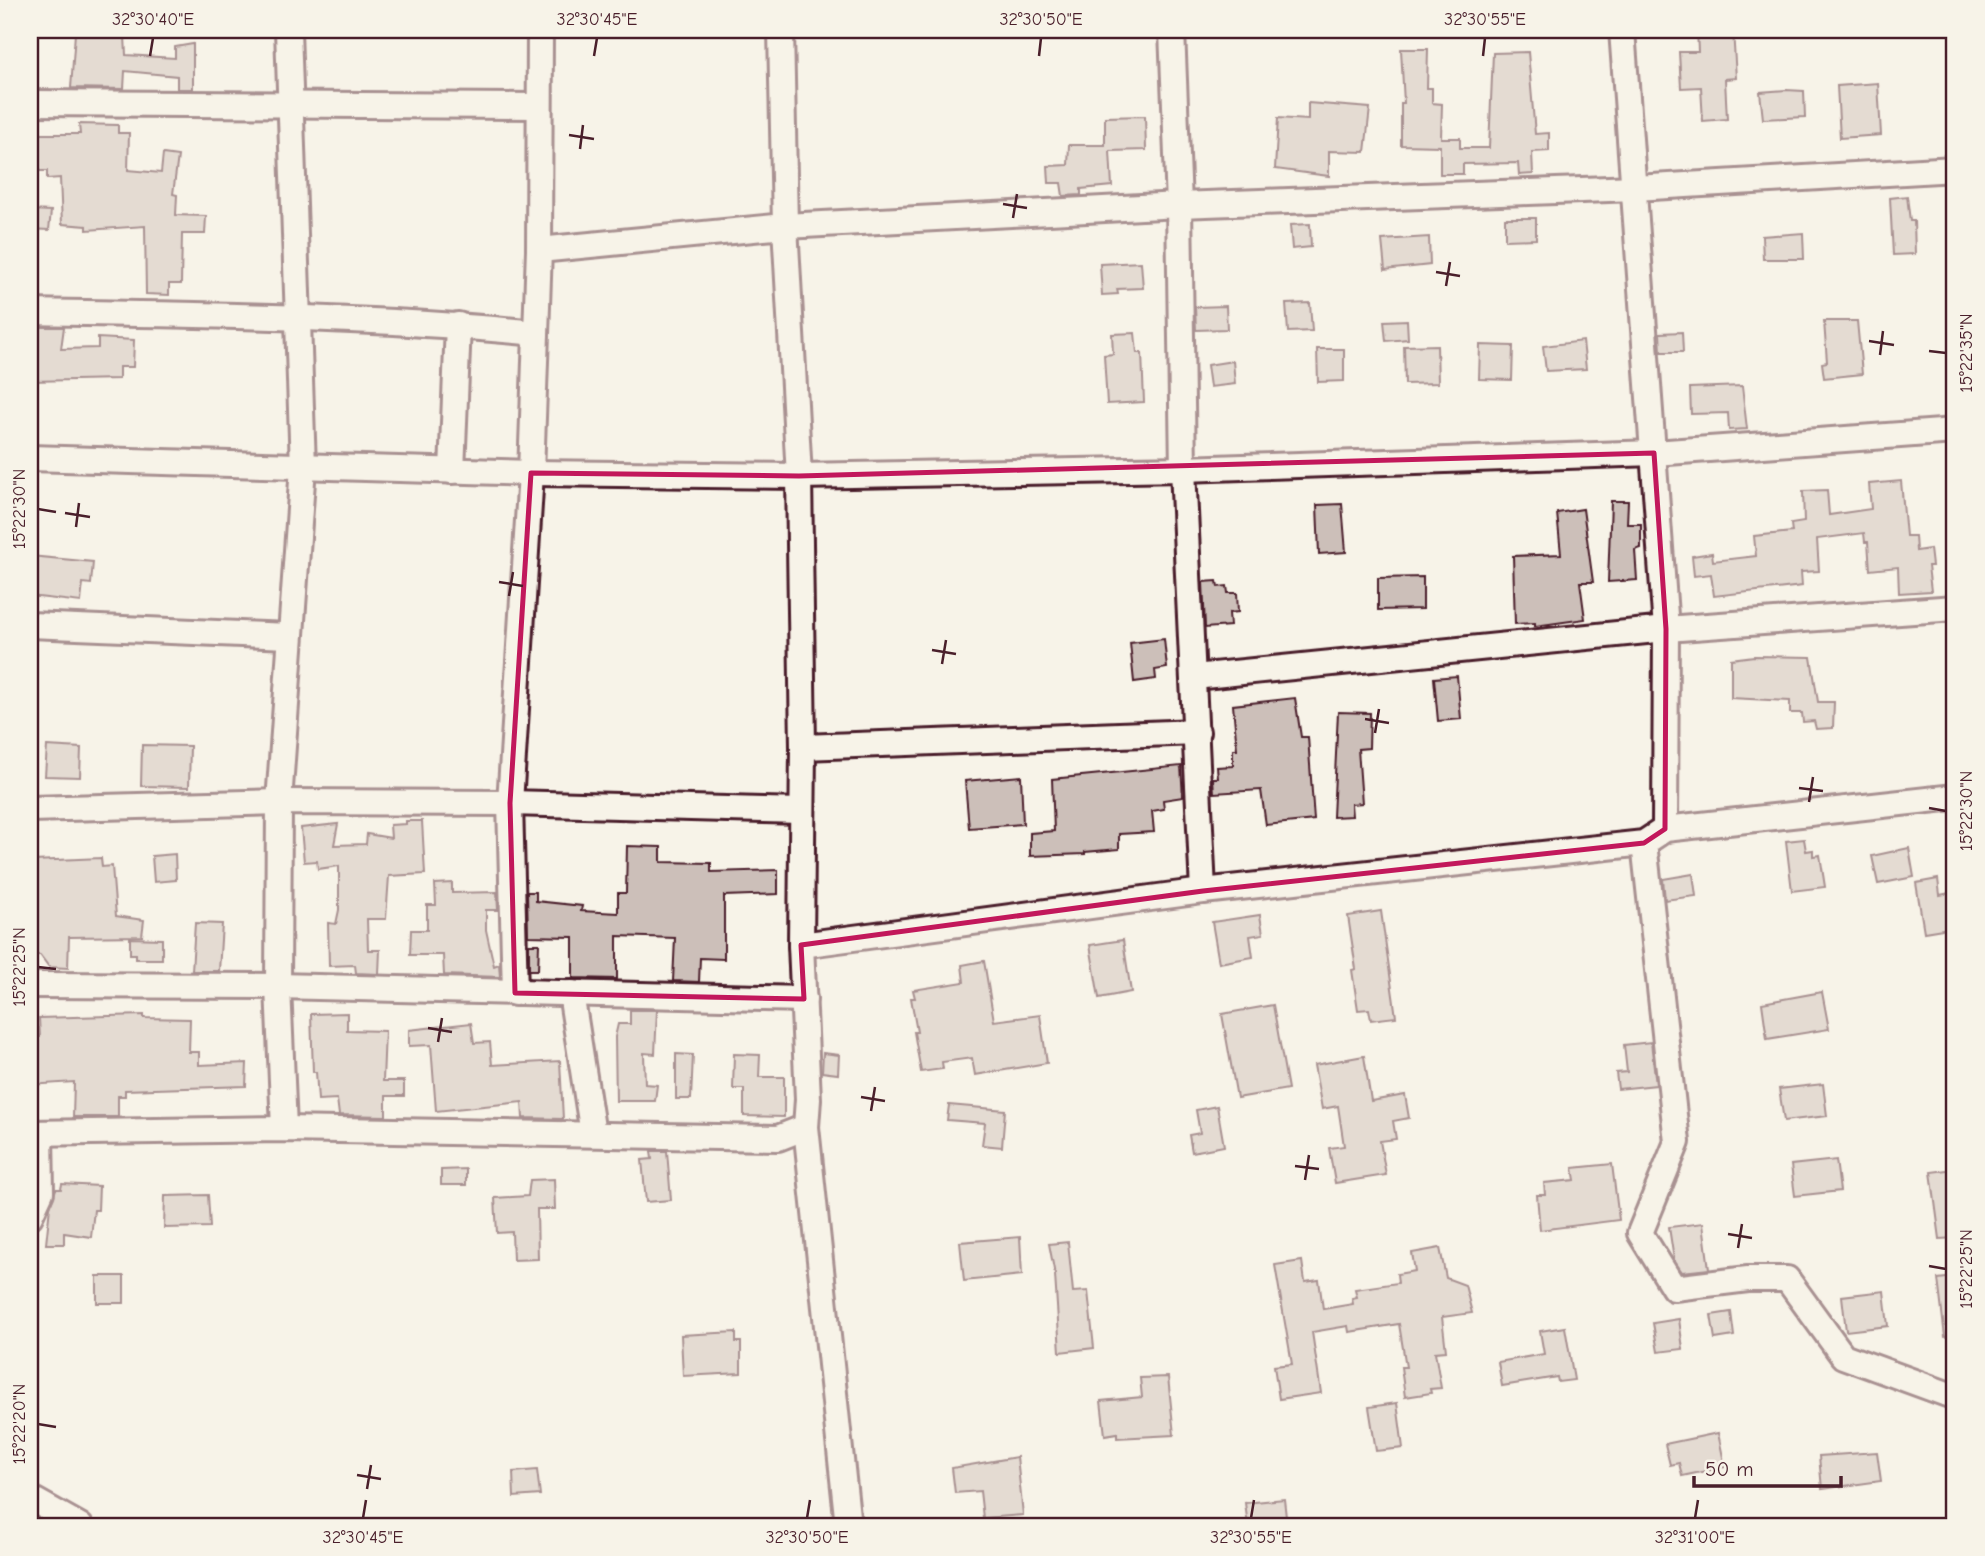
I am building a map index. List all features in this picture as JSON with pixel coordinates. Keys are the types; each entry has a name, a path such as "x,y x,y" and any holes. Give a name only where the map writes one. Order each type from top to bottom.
{"street":[{"path":"284,1129 278,986 279,802 303,467 288,30"},
{"path":"515,993 510,803 531,473 539,250 540,30"},
{"path":"781,30 785,226 799,476 803,747 801,945 808,1099 806,1127 848,1526"},
{"path":"1172,30 1179,205 1183,469 1203,891"},
{"path":"1622,30 1636,188 1666,629 1665,829"},
{"path":"30,103 538,106"},
{"path":"539,250 785,226 1179,205 1636,188 1955,169"},
{"path":"30,312 297,317 458,325 536,333"},
{"path":"452,471 458,325"},
{"path":"30,458 531,473 799,476 1183,469 1654,453 1955,431"},
{"path":"1194,677 1666,629 1955,608"},
{"path":"30,625 290,636"},
{"path":"803,747 1197,732"},
{"path":"801,945 1203,891 1644,843 1665,829 1955,797"},
{"path":"30,809 279,802 510,803 801,811"},
{"path":"1644,843 1677,1142 1640,1233 1674,1288 1748,1279 1787,1279 1843,1356 1955,1397"},
{"path":"30,985 278,986 804,999"},
{"path":"571,993 593,1134"},
{"path":"30,1216 41,1192 35,1133 284,1129 778,1138 806,1127"},
{"path":"30,1498 80,1526"}],"highlighted area":[{"path":"1654,453 1666,629 1665,829 1644,843 1203,891 801,945 804,999 515,993 510,803 531,473 799,476"}],"building":[{"path":"1697,30 1733,30 1736,78 1725,79 1727,119 1703,121 1701,87 1681,88 1679,52 1698,52"},
{"path":"75,33 125,36 126,55 175,58 175,47 193,44 193,89 177,89 177,76 125,71 124,89 71,88"},
{"path":"1401,49 1428,49 1427,88 1432,88 1432,103 1442,104 1441,138 1460,138 1460,148 1489,148 1493,53 1528,52 1535,134 1549,133 1549,151 1532,152 1533,174 1519,175 1518,163 1463,164 1463,174 1440,174 1440,146 1401,145 1401,103 1404,103"},
{"path":"1878,83 1881,135 1840,138 1837,86"},
{"path":"1804,91 1805,117 1763,119 1760,92"},
{"path":"1308,103 1370,108 1365,152 1329,151 1329,176 1275,169 1278,118 1308,120"},
{"path":"1145,116 1146,150 1110,151 1112,186 1081,189 1081,195 1063,196 1061,183 1049,183 1048,166 1068,165 1069,145 1105,145 1105,117"},
{"path":"79,124 118,125 118,133 129,133 128,170 161,173 163,154 178,156 173,194 177,195 176,215 206,216 205,234 182,234 181,284 169,284 169,295 146,294 145,226 87,230 87,226 62,224 60,178 47,179 47,171 39,171 39,134 80,134"},
{"path":"1907,196 1910,221 1914,221 1915,254 1893,255 1890,198"},
{"path":"30,210 51,211 49,230 30,229"},
{"path":"1505,218 1536,218 1536,239 1505,240"},
{"path":"1310,224 1311,247 1292,249 1290,225"},
{"path":"1803,233 1804,259 1763,259 1762,236"},
{"path":"1429,237 1430,265 1385,270 1382,240"},
{"path":"1141,262 1143,288 1117,289 1118,294 1102,295 1100,264"},
{"path":"1310,303 1312,331 1288,332 1286,304"},
{"path":"1226,306 1227,329 1196,330 1195,307"},
{"path":"1407,320 1408,339 1386,341 1384,321"},
{"path":"1824,321 1857,321 1862,374 1824,378 1822,363 1827,362"},
{"path":"30,327 64,327 61,349 98,348 98,338 134,340 133,367 119,367 119,379 31,381 33,365 30,365"},
{"path":"1682,332 1683,352 1661,352 1660,333"},
{"path":"1135,333 1137,353 1142,353 1144,402 1107,404 1104,355 1113,354 1112,334"},
{"path":"1583,341 1586,369 1546,371 1543,346"},
{"path":"1437,345 1438,383 1405,384 1404,346"},
{"path":"1480,345 1513,346 1512,380 1479,379"},
{"path":"1317,349 1344,349 1344,381 1318,382"},
{"path":"1233,361 1235,384 1210,387 1207,365"},
{"path":"1742,386 1747,429 1729,430 1728,413 1691,414 1690,388"},
{"path":"1901,481 1906,536 1915,536 1916,551 1930,549 1932,566 1928,566 1931,591 1899,593 1898,567 1870,570 1868,542 1865,542 1864,533 1817,539 1819,571 1801,572 1802,586 1714,596 1711,574 1694,576 1692,556 1712,553 1713,561 1756,556 1754,536 1792,532 1791,524 1804,522 1803,491 1827,490 1829,515 1871,509 1869,484"},
{"path":"1611,501 1628,501 1627,524 1641,524 1641,548 1635,550 1637,580 1608,582"},
{"path":"1342,504 1346,552 1319,554 1317,505"},
{"path":"1583,509 1593,582 1580,582 1585,619 1535,626 1535,623 1515,624 1513,556 1561,554 1557,513"},
{"path":"30,556 93,562 91,584 83,583 81,602 30,596"},
{"path":"1423,577 1423,609 1378,610 1378,578"},
{"path":"1217,581 1218,587 1227,586 1228,593 1237,593 1238,612 1229,613 1230,626 1205,628 1203,582"},
{"path":"1164,639 1167,668 1155,670 1156,679 1134,682 1130,643"},
{"path":"1754,656 1811,657 1818,702 1834,702 1833,728 1816,729 1814,721 1803,722 1802,713 1790,713 1790,701 1731,698 1731,659"},
{"path":"1457,676 1461,719 1438,721 1434,678"},
{"path":"1295,698 1301,737 1308,737 1314,820 1266,825 1261,790 1214,793 1213,778 1218,778 1217,767 1233,766 1233,749 1237,749 1233,705"},
{"path":"1338,712 1370,713 1369,748 1358,749 1362,803 1351,804 1352,816 1333,817"},
{"path":"142,745 190,746 189,787 141,786"},
{"path":"47,746 81,748 80,777 45,776"},
{"path":"1181,766 1183,797 1163,800 1164,809 1152,811 1154,832 1119,834 1119,849 1085,854 1030,856 1030,833 1054,831 1052,779"},
{"path":"1021,776 1023,824 969,828 965,781"},
{"path":"406,821 422,821 425,874 389,876 386,919 367,919 368,950 380,950 379,974 356,973 355,965 329,966 328,923 336,924 339,910 339,866 318,869 317,861 304,862 301,828 338,824 334,845 366,844 367,834 391,838 390,825 406,824"},
{"path":"1804,839 1806,851 1813,850 1813,856 1820,855 1825,887 1792,891 1786,841"},
{"path":"627,846 661,847 661,862 711,863 711,872 778,870 778,894 724,896 724,959 700,958 699,982 673,981 675,938 617,936 617,979 573,978 573,937 528,936 527,892 536,892 536,901 582,906 581,911 618,913 618,893 626,893"},
{"path":"1909,848 1914,877 1878,884 1872,856"},
{"path":"175,854 176,880 154,882 152,856"},
{"path":"101,858 102,867 112,866 116,916 144,920 142,936 69,937 68,968 49,967 40,955 30,955 30,924 37,924 34,861"},
{"path":"1693,874 1696,896 1665,900 1663,879"},
{"path":"1938,879 1940,895 1950,893 1955,927 1924,932 1916,883"},
{"path":"452,883 452,893 497,892 498,910 486,910 486,930 494,966 499,964 500,977 444,975 443,955 410,955 411,930 427,930 427,905 436,905 435,884"},
{"path":"1381,911 1396,1017 1371,1020 1369,1009 1358,1010 1352,970 1356,969 1348,916"},
{"path":"1260,915 1263,934 1250,936 1253,957 1219,963 1212,922"},
{"path":"195,923 222,924 219,971 192,971"},
{"path":"130,938 162,939 162,959 136,959 136,954 130,954"},
{"path":"1123,940 1131,992 1099,998 1090,945"},
{"path":"529,944 539,944 538,970 529,970"},
{"path":"984,961 994,1021 1040,1015 1047,1063 975,1075 972,1058 942,1062 943,1069 921,1072 914,1032 917,1032 911,998 915,998 913,990 964,982 962,965"},
{"path":"1822,992 1829,1029 1767,1039 1762,1003"},
{"path":"1273,1005 1288,1089 1237,1098 1222,1014"},
{"path":"630,1010 657,1010 655,1054 644,1053 645,1084 657,1085 655,1101 616,1101 615,1037 618,1024 630,1024"},
{"path":"347,1013 347,1030 385,1031 383,1081 404,1081 404,1096 386,1096 386,1116 339,1115 337,1099 318,1100 316,1072 313,1072 311,1014"},
{"path":"144,1015 144,1018 190,1019 189,1052 199,1052 199,1065 247,1063 246,1086 125,1090 125,1096 118,1096 118,1117 73,1117 74,1082 30,1085 33,1062 30,1061 30,1037 40,1037 39,1018"},
{"path":"471,1023 474,1043 490,1042 492,1065 560,1061 563,1119 523,1118 522,1102 436,1111 431,1045 409,1046 409,1030"},
{"path":"1651,1042 1656,1085 1618,1089 1616,1073 1627,1072 1624,1045"},
{"path":"823,1053 839,1055 838,1074 822,1072"},
{"path":"676,1054 693,1055 691,1099 676,1099"},
{"path":"734,1054 760,1055 759,1077 784,1077 784,1117 744,1116 744,1089 733,1089"},
{"path":"1364,1056 1371,1101 1405,1095 1409,1118 1393,1121 1396,1139 1380,1141 1386,1175 1335,1183 1329,1148 1344,1146 1338,1106 1322,1109 1314,1065"},
{"path":"1823,1084 1827,1116 1784,1121 1779,1089"},
{"path":"949,1105 1005,1110 1002,1147 982,1145 985,1123 947,1120"},
{"path":"1217,1106 1224,1146 1192,1152 1189,1135 1200,1133 1196,1110"},
{"path":"651,1151 667,1151 671,1200 646,1202 642,1160 652,1159"},
{"path":"1836,1160 1840,1191 1795,1196 1791,1165"},
{"path":"1612,1164 1619,1220 1540,1230 1537,1195 1545,1195 1544,1183 1575,1180 1573,1168"},
{"path":"466,1169 466,1185 441,1185 441,1170"},
{"path":"1955,1169 1955,1238 1940,1239 1931,1172"},
{"path":"554,1179 555,1209 537,1209 538,1259 513,1260 512,1232 497,1233 495,1198 528,1196 530,1180"},
{"path":"62,1184 99,1186 98,1210 94,1210 91,1237 64,1233 64,1244 46,1244 50,1207 56,1189 61,1189"},
{"path":"208,1195 210,1227 164,1228 165,1196"},
{"path":"1703,1223 1709,1269 1682,1272 1674,1260 1669,1227"},
{"path":"1020,1237 1022,1275 964,1281 960,1242"},
{"path":"1068,1242 1073,1292 1088,1291 1094,1348 1060,1352 1055,1275 1049,1244"},
{"path":"1440,1248 1446,1278 1465,1285 1472,1313 1442,1317 1446,1351 1435,1352 1441,1388 1430,1389 1431,1393 1405,1397 1401,1367 1406,1367 1399,1324 1349,1332 1348,1326 1312,1332 1321,1393 1279,1399 1274,1366 1292,1364 1275,1265 1302,1261 1305,1282 1319,1280 1323,1309 1353,1304 1352,1298 1357,1297 1355,1289 1398,1283 1397,1274 1415,1271 1412,1253"},
{"path":"97,1276 124,1276 124,1303 97,1303"},
{"path":"1955,1277 1955,1336 1945,1337 1938,1279"},
{"path":"1884,1291 1888,1326 1846,1331 1842,1296"},
{"path":"1731,1312 1734,1336 1715,1339 1711,1315"},
{"path":"1679,1319 1683,1349 1658,1352 1653,1323"},
{"path":"1565,1327 1574,1380 1558,1382 1557,1377 1502,1386 1498,1362 1544,1354 1540,1331"},
{"path":"736,1332 736,1342 741,1342 741,1373 683,1376 681,1335"},
{"path":"1168,1377 1174,1435 1117,1438 1117,1433 1105,1435 1101,1401 1142,1397 1140,1378"},
{"path":"1397,1403 1403,1448 1376,1451 1369,1407"},
{"path":"1718,1433 1725,1467 1682,1476 1679,1463 1670,1465 1665,1444"},
{"path":"1877,1452 1881,1481 1822,1489 1819,1456"},
{"path":"1017,1457 1023,1515 983,1518 980,1491 955,1493 952,1468"},
{"path":"537,1470 540,1495 514,1497 513,1472"},
{"path":"1284,1499 1287,1526 1248,1526 1245,1503"}]}
